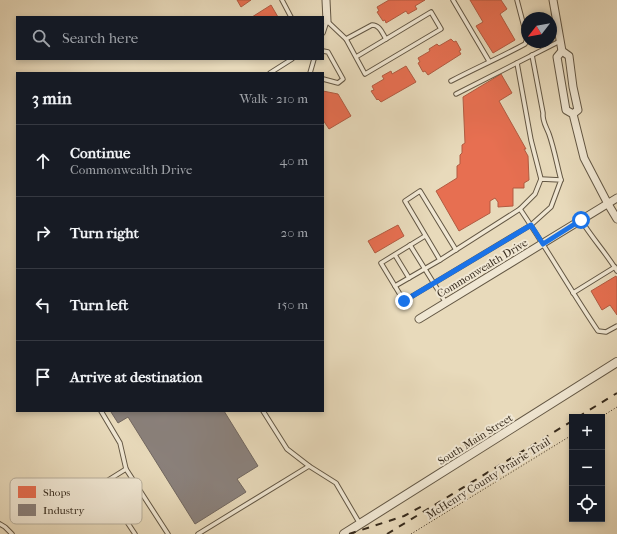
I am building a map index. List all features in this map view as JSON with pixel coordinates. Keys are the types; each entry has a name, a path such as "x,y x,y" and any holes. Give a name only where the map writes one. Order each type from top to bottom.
{"street":[{"path":"325,21 326,0"},
{"path":"553,0 562,51 569,56 573,88 578,110 572,114"},
{"path":"562,51 556,57 566,110 572,114 584,158 617,218"},
{"name":"Commonwealth Drive","path":"419,319 617,198"},
{"name":"South Main Street","path":"344,534 617,362"}],"lane":[{"path":"282,0 290,16"},
{"path":"453,0 489,62"},
{"path":"517,0 521,15"},
{"path":"325,21 346,39 365,74 441,29 431,12 356,57"},
{"path":"346,39 376,25 386,39"},
{"path":"456,94 560,41"},
{"path":"451,81 521,47"},
{"path":"324,51 328,52 343,79 338,83 324,79"},
{"path":"425,236 381,263 404,301 531,225 551,207 561,180 549,133 544,126 542,118 543,113 532,55"},
{"path":"272,72 290,60"},
{"path":"310,72 314,60"},
{"path":"395,286 440,260 520,209 535,194 541,179 531,140 517,63"},
{"path":"541,179 561,180"},
{"path":"440,260 405,201 420,191 456,250"},
{"path":"520,209 598,331 606,332 617,326"},
{"path":"573,293 616,269 603,249 590,235 581,220"},
{"path":"410,245 446,303"},
{"path":"395,255 409,278"},
{"path":"101,412 120,444 126,469 132,478"},
{"path":"264,412 286,449 336,483 360,524"},
{"path":"198,534 309,466"},
{"path":"112,478 126,469"},
{"path":"142,494 168,534"},
{"path":"0,524 12,534"},
{"path":"128,524 135,534"}],"path":[{"path":"605,414 617,407"},
{"name":"McHenry County Prairie Trail","path":"411,534 569,437"}],"building: Shops":[{"path":"237,0 251,0 241,7"},
{"path":"389,0 425,0 415,6 417,9 408,14 406,11 386,23 377,12 379,11 377,7"},
{"path":"470,0 501,0 507,9 500,14 515,40 493,53 476,26 483,22"},
{"path":"271,5 277,16 254,16"},
{"path":"451,39 454,42 456,41 461,50 459,51 461,54 428,75 425,71 423,72 418,63 420,62 418,58 430,51 429,49 437,44 439,46"},
{"path":"406,66 416,82 381,102 378,99 377,100 371,91 374,90 372,86 384,79 382,76 391,71 392,74"},
{"path":"501,74 512,93 499,101 526,149 524,149 528,156 529,180 524,183 524,188 513,188 513,206 498,207 498,202 495,198 490,201 490,213 459,231 436,191 457,178 457,166 460,164 462,145 465,143 463,97"},
{"path":"324,91 338,94 351,116 329,129 324,122"},
{"path":"398,225 404,236 375,253 368,241"},
{"path":"616,276 617,315 610,305 602,310 591,291"}],"building: Industry":[{"path":"111,412 225,412 258,466 237,479 246,492 195,524 128,417 118,423"}],"railway":[{"path":"583,414 617,393"},
{"path":"387,534 569,423"},
{"path":"349,534 404,516 424,505"}],"route":[{"path":"404,301 531,225 543,244 581,220"}]}
